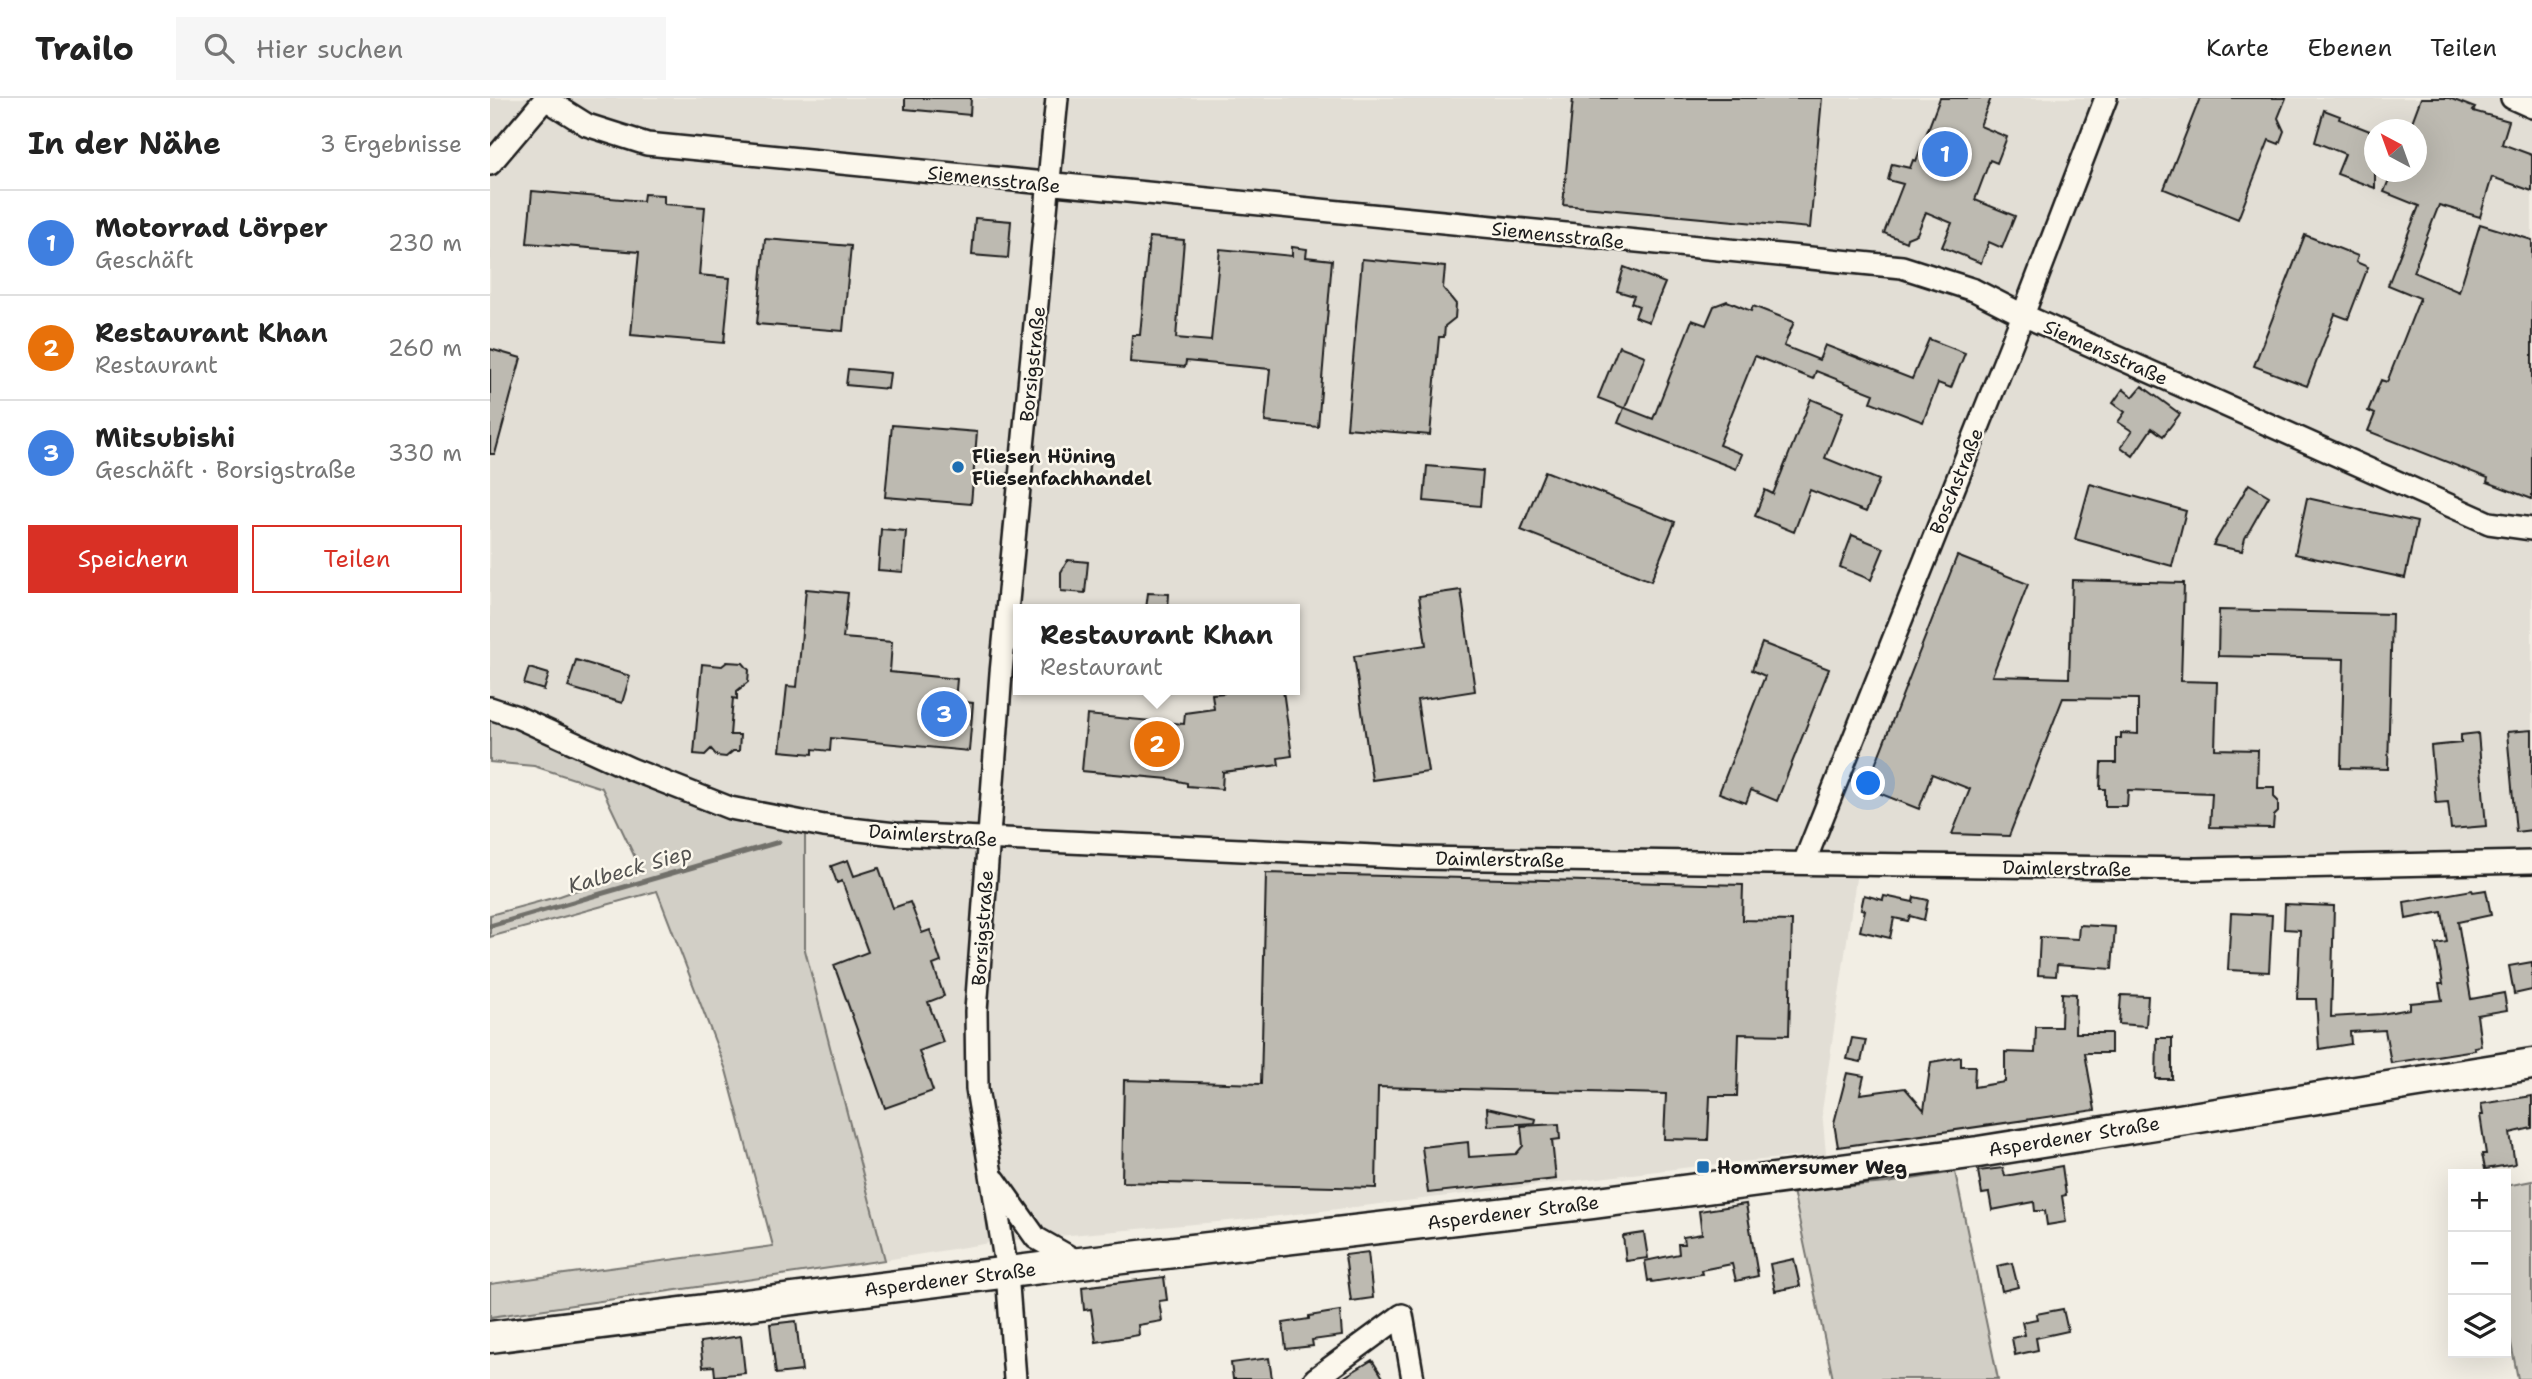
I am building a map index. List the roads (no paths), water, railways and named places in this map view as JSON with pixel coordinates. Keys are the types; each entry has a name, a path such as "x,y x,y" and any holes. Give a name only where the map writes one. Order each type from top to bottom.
{"main road":[{"name":"Asperdener Straße","path":"490,1337 1080,1263 1592,1203 1965,1154 2532,1063"}],"street":[{"name":"Borsigstraße","path":"1015,1379 1007,1272 977,1089 976,1011 1002,659 1057,98"},
{"name":"Boschstraße","path":"1804,863 2023,315 2106,98"},
{"path":"2512,98 2532,107"},
{"name":"Siemensstraße","path":"545,99 587,125 646,144 1902,267 1974,290 2023,315 2489,523 2532,529"},
{"path":"490,164 545,99"},
{"name":"Daimlerstraße","path":"490,708 730,808 824,826 895,834 1418,858 2196,869 2532,862"},
{"name":"Borsigstraße","path":"990,1173 1036,1238 1080,1263"},
{"path":"1315,1379 1402,1315 1413,1379"}],"waterway":[{"name":"Kalbeck Siep","path":"490,926 779,842"}],"place":[{"name":"Motorrad Lörper","path":"1945,154"},
{"name":"Fliesen Hüning Fliesenfachhandel","path":"958,467"},
{"name":"Mitsubishi","path":"944,714"},
{"name":"Restaurant Khan","path":"1157,744"},
{"name":"Hommersumer Weg","path":"1703,1167"}]}
